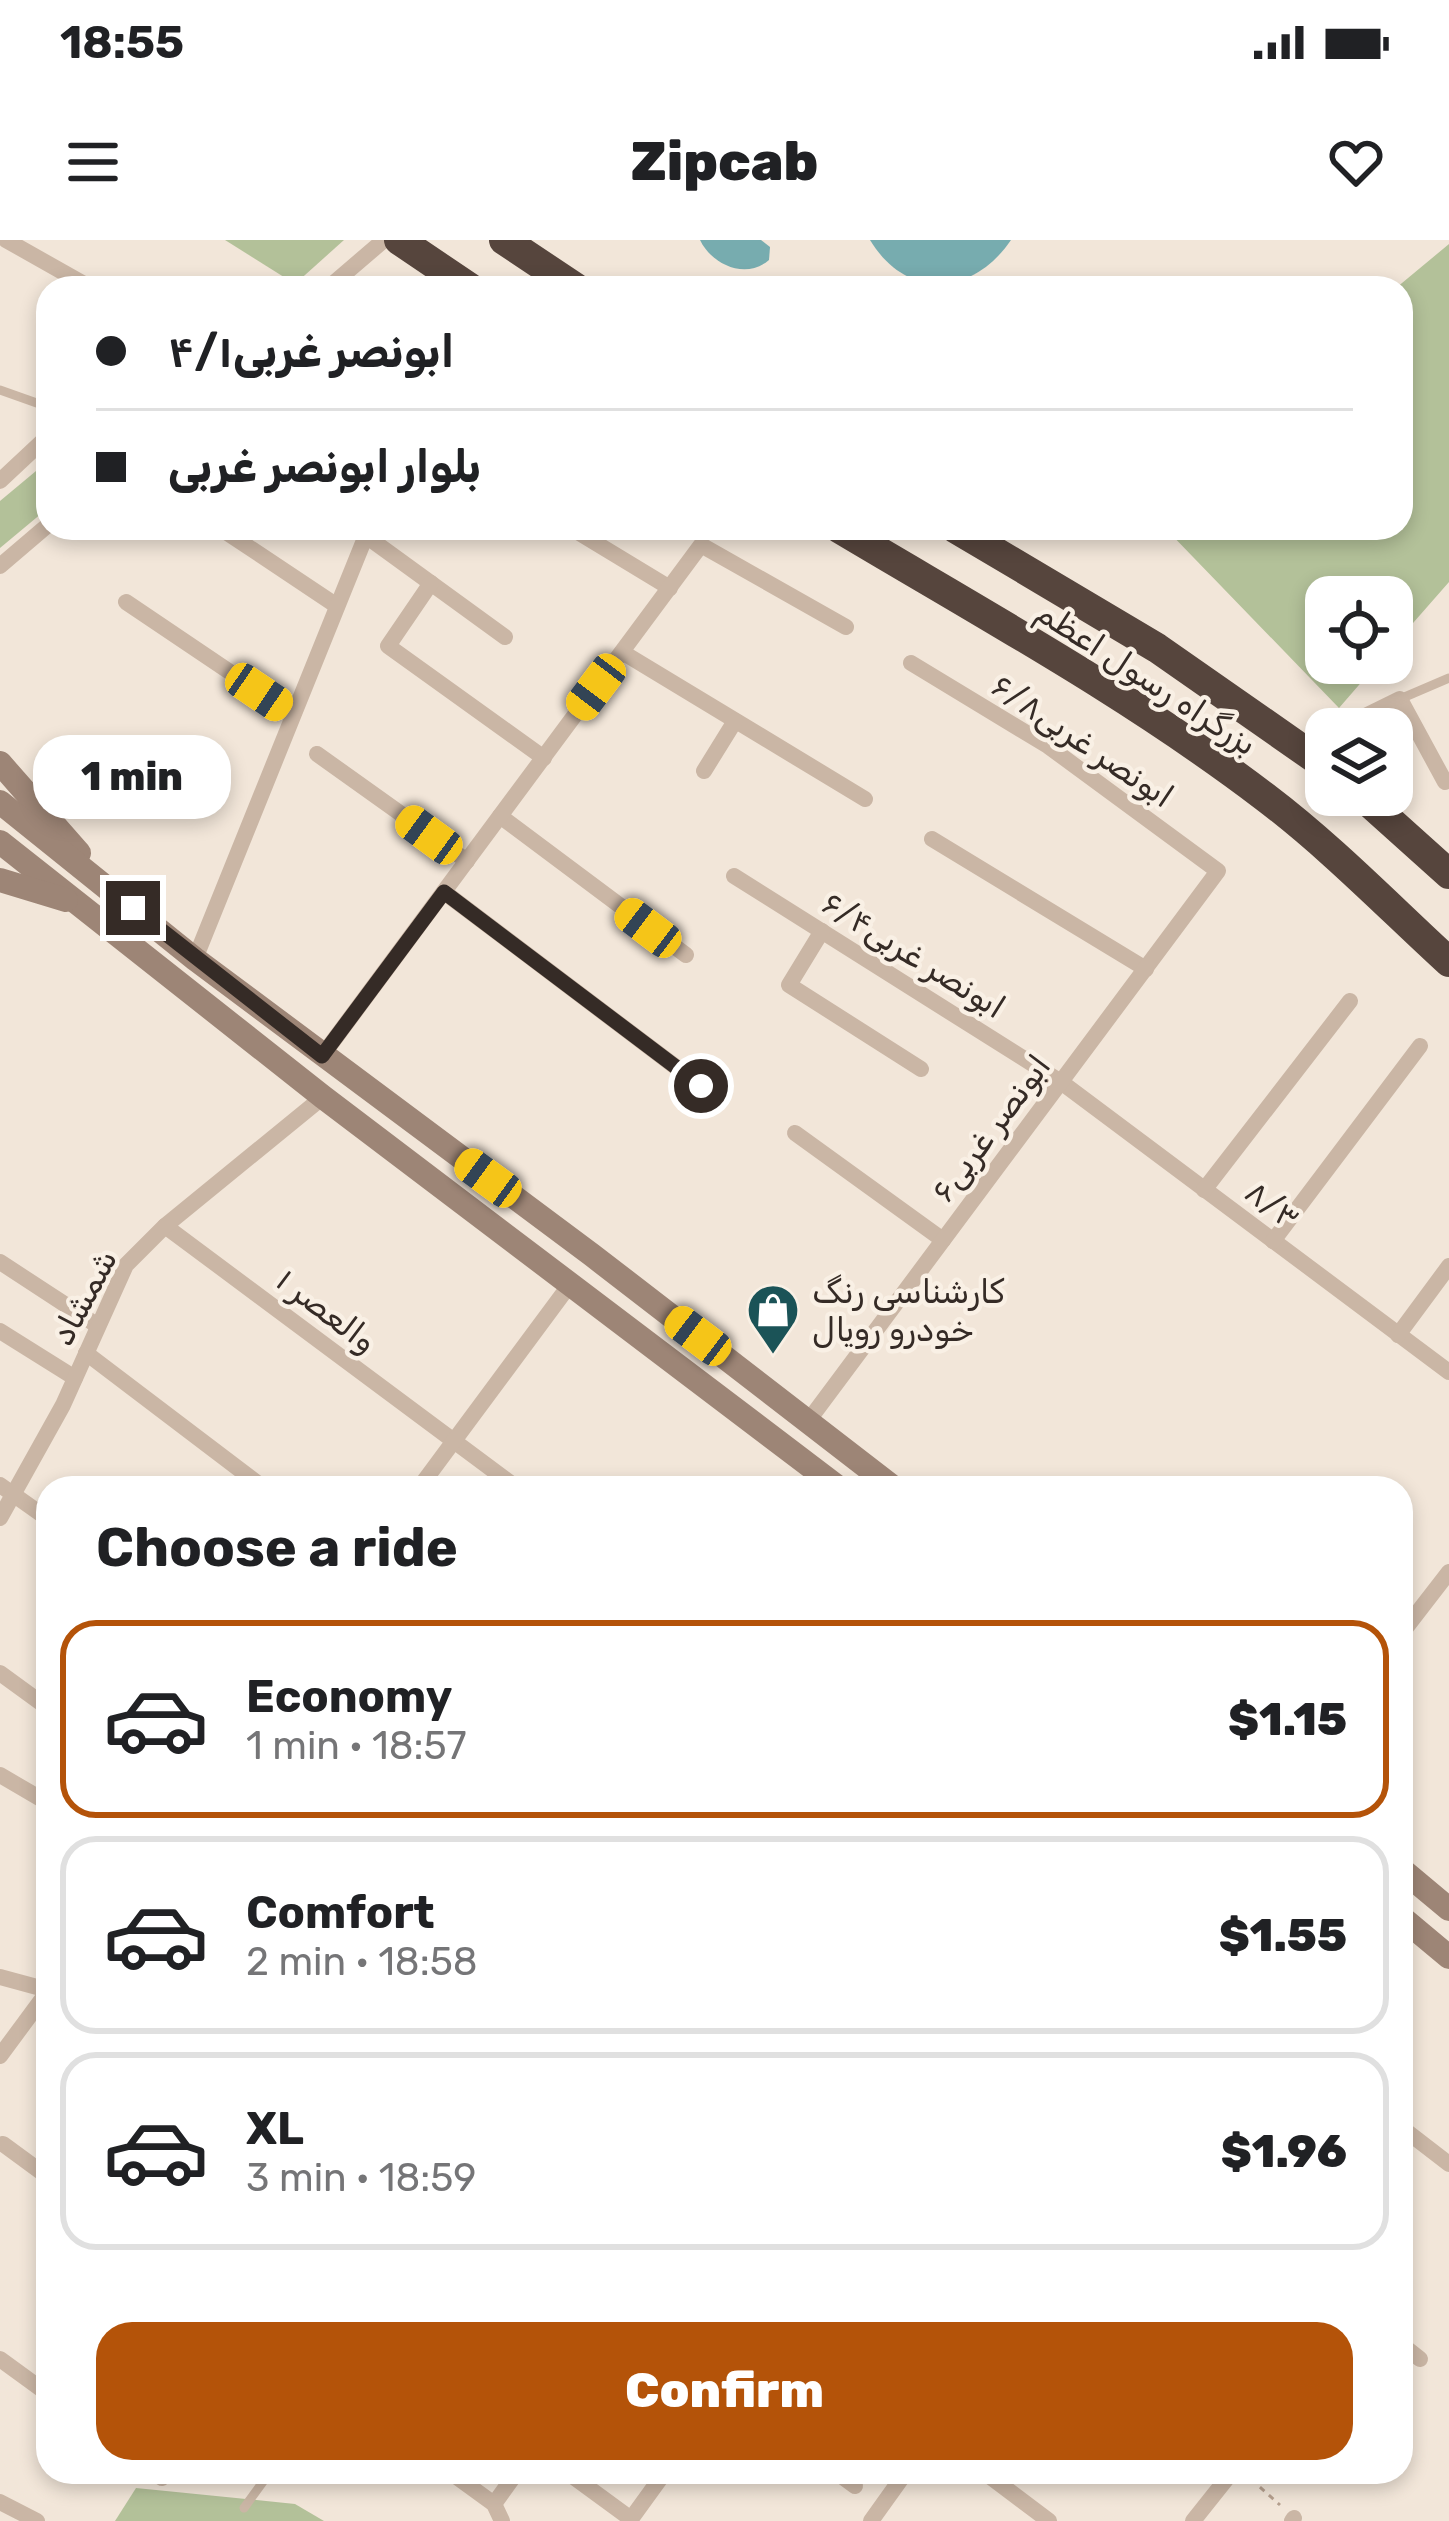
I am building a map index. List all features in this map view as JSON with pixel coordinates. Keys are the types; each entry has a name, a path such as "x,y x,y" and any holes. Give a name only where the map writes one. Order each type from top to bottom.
{"highway":[{"path":"399,240 452,276"},
{"path":"504,240 558,276"},
{"name":"بزرگراه رسول اعظم","path":"859,540 1136,706 1263,796 1337,855 1449,962"},
{"name":"بزرگراه رسول اعظم","path":"976,540 1157,648 1305,746"},
{"path":"1384,816 1449,874"}],"main road":[{"path":"0,763 49,814 103,883"},
{"path":"0,802 194,959 879,1476"},
{"path":"0,842 322,1097 823,1476"},
{"path":"0,880 83,906"},
{"path":"1413,1879 1449,1909"},
{"path":"1413,1927 1449,1957"}],"street":[{"path":"6,240 70,276"},
{"path":"342,276 384,240"},
{"path":"0,481 36,447"},
{"path":"0,566 36,535"},
{"path":"238,540 338,606"},
{"path":"194,959 363,540"},
{"path":"379,540 505,637"},
{"path":"591,540 670,588"},
{"path":"322,1056 701,545 845,627"},
{"path":"431,583 388,646 544,758"},
{"path":"126,602 292,714"},
{"path":"622,652 865,799"},
{"name":"۶/۸ابونصر غربی","path":"911,663 1048,746 1218,871"},
{"path":"1382,708 1400,699 1444,782"},
{"path":"704,771 735,721"},
{"path":"317,754 467,861"},
{"path":"500,816 686,955"},
{"path":"932,839 1145,969"},
{"name":"۶ابونصر غربی","path":"809,1420 1218,871"},
{"name":"۶/۴ابونصر غربی","path":"734,875 1061,1082"},
{"path":"444,892 701,1086"},
{"path":"822,931 789,985 920,1070"},
{"path":"1204,1190 1350,1000"},
{"path":"1273,1241 1420,1046"},
{"name":"۸/۳","path":"1061,1082 1449,1372"},
{"name":"شمشاد","path":"0,1518 7,1490 75,1378 126,1265 165,1226 322,1097"},
{"path":"795,1133 943,1240"},
{"name":"والعصر ۱","path":"165,1226 501,1476"},
{"path":"0,1262 98,1326"},
{"path":"1398,1335 1449,1266"},
{"path":"428,1476 571,1283"},
{"path":"0,1331 75,1378"},
{"path":"86,1353 248,1476"},
{"path":"7,1490 36,1511"},
{"path":"1413,1618 1449,1572"},
{"path":"0,1673 36,1699"},
{"path":"0,1775 36,1796"},
{"path":"0,1977 36,1987"},
{"path":"0,2056 36,2006"},
{"path":"1413,2136 1449,2164"},
{"path":"3,2144 36,2168"},
{"path":"1413,2353 1420,2359"},
{"path":"0,2359 36,2385"},
{"path":"464,2484 498,2512 511,2484"},
{"path":"583,2484 631,2519 656,2484"},
{"path":"871,2521 897,2484"},
{"path":"1000,2484 1049,2521"},
{"path":"1193,2521 1222,2484"},
{"path":"0,2502 37,2521"}],"lane":[{"path":"0,390 36,403"},
{"path":"1400,699 1449,678"},
{"path":"244,2508 261,2484"}],"path":[{"path":"1256,2484 1293,2520"}],"green space":[{"path":"225,240 344,240 304,276 282,276"},
{"path":"1449,244 1449,582 1413,623 1413,576 1305,576 1305,673 1177,540 1413,540 1413,276"},
{"path":"36,471 36,518 0,548 0,501"},
{"path":"1316,684 1360,684 1339,708"},
{"path":"136,2488 295,2504 324,2521 115,2521"}],"water":[{"path":"700,240 761,240 770,247 769,260 750,269 730,267"},
{"path":"870,240 1011,240 996,259 970,276 907,276 885,260"}],"place":[{"name":"کارشناسی رنگ خودرو رویال","path":"773,1356"}],"route":[{"path":"133,908 322,1056 444,892 701,1086"}]}
